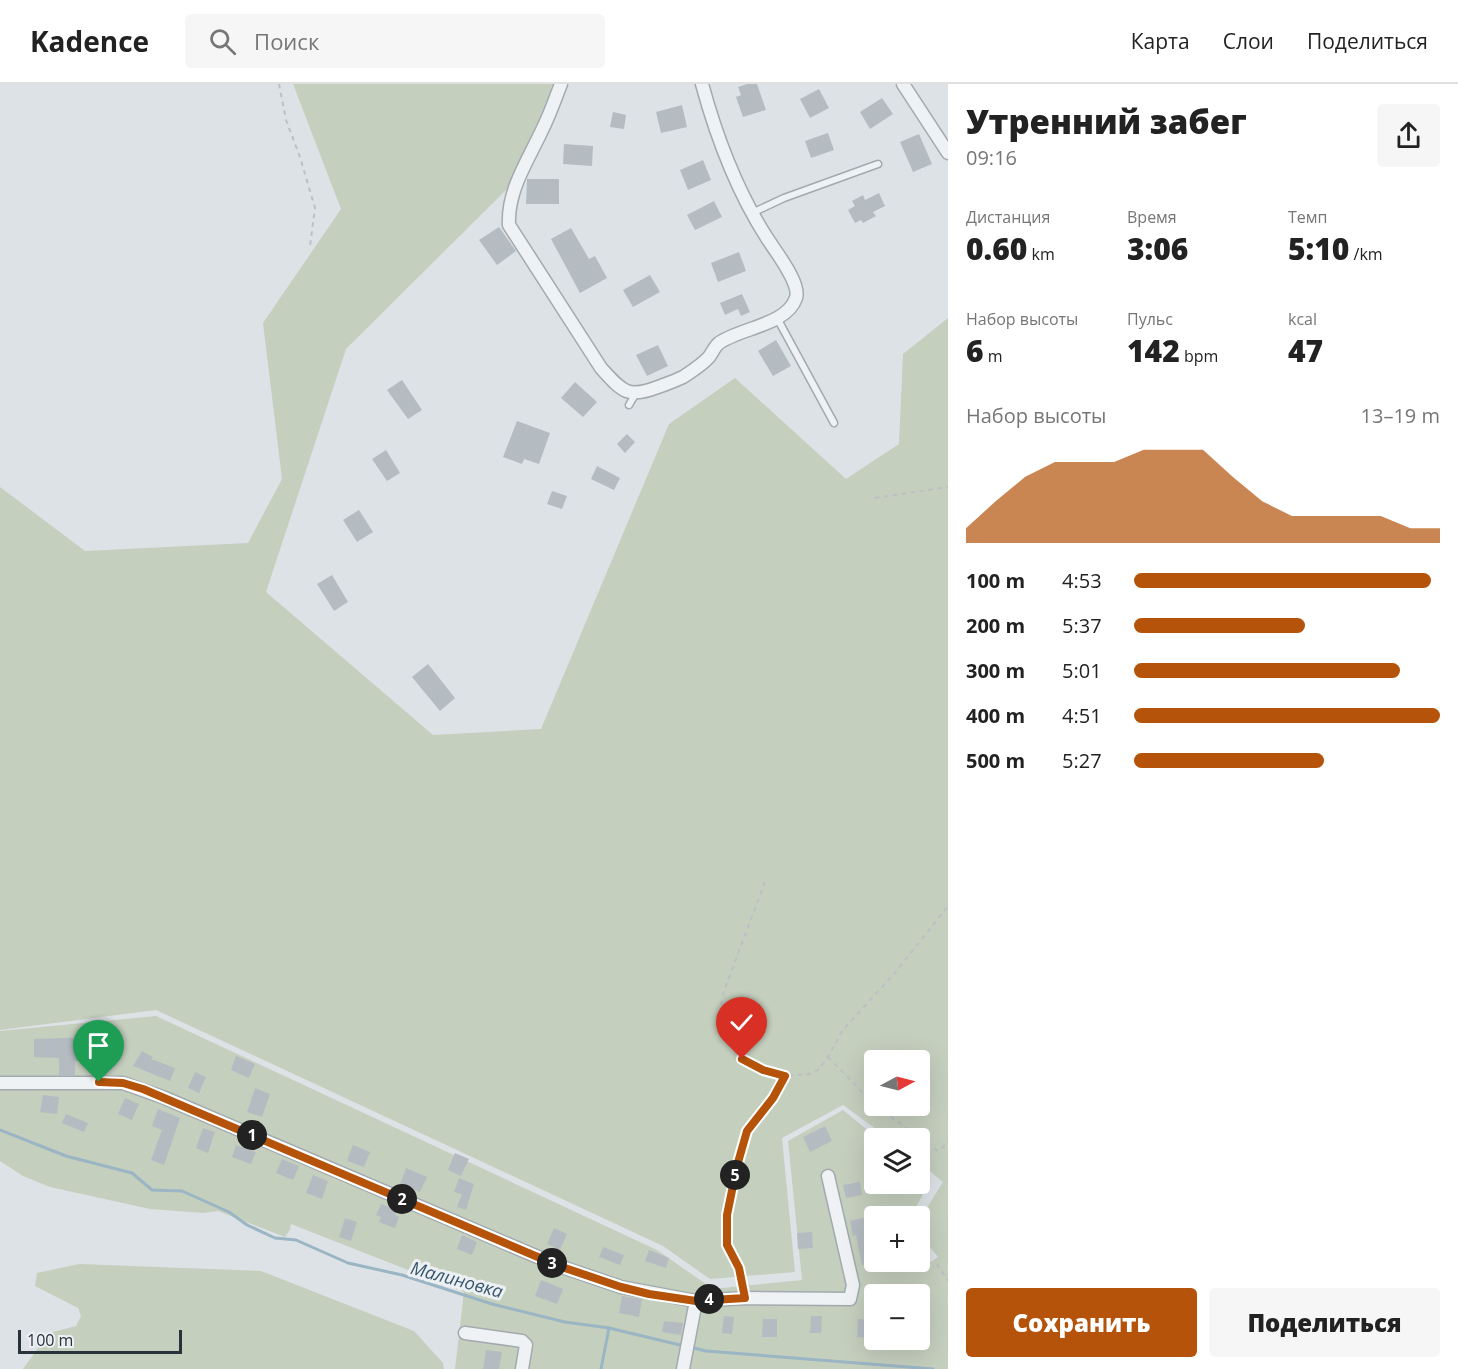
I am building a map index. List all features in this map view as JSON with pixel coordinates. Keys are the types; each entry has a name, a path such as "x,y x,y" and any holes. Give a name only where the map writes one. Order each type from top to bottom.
{"street":[{"path":"561,84 513,193 509,225 601,368 619,388 629,393 636,393 680,378 709,357 718,344 777,318 795,301 798,292 792,277 734,180 719,142 702,84"},
{"path":"903,84 948,153"},
{"path":"0,1083 123,1083 165,1098 559,1266 621,1287 696,1301 745,1298 850,1299 853,1285 828,1176"},
{"path":"683,1369 696,1301"},
{"path":"465,1333 522,1341 526,1345 522,1369"}],"lane":[{"path":"752,213 784,198 879,164"},
{"path":"777,318 834,423"},
{"path":"629,405 636,393"}],"path":[{"path":"279,84 286,120 315,207 310,246"},
{"path":"875,498 948,488"},
{"path":"765,882 724,991 718,1018 724,1040 742,1059 763,1070 785,1076 809,1074 818,1070 828,1057 842,1030 894,974 948,906"},
{"path":"828,1057 864,1094"},
{"path":"745,1298 739,1268 727,1245 727,1215 747,1131 773,1098 785,1076"},
{"path":"890,1116 938,1151 948,1143"},
{"path":"937,1264 948,1281"}],"green space":[{"path":"293,84 553,84 513,183 346,349 266,592 433,735 541,729 669,424 735,378 846,479 899,444 903,354 948,318 948,1369 455,1369 464,1292 291,1224 285,1237 218,1211 203,1213 150,1209 50,1187 23,1176 0,1161 0,1031 156,1016 657,1250 713,1289 802,1280 788,1141 843,1110 865,1128 864,1194 923,1194 916,1206 864,1206 864,1272 930,1272 930,1261 938,1257 930,1247 930,1206 928,1206 943,1182 930,1171 930,1128 874,1128 843,1105 782,1138 795,1272 710,1279 663,1246 156,1010 0,1030 0,487 85,551 248,543 282,479 263,323 341,209"},
{"path":"79,1264 261,1271 414,1331 443,1363 444,1369 23,1369 49,1333 76,1326 81,1316 78,1308 35,1286 37,1273"}],"building":[{"path":"757,84 766,110 743,117 736,97 741,95 738,87"},
{"path":"819,89 829,108 810,118 800,99"},
{"path":"882,98 893,114 870,129 860,112"},
{"path":"682,105 687,127 661,133 656,112"},
{"path":"613,112 626,115 624,129 610,127"},
{"path":"828,133 834,150 811,158 805,141"},
{"path":"919,134 932,164 913,172 900,142"},
{"path":"564,144 593,146 592,166 563,164"},
{"path":"703,160 711,180 688,190 680,170"},
{"path":"527,179 559,179 559,204 526,204"},
{"path":"879,193 885,206 873,212 876,216 863,223 861,220 855,223 848,210 855,206 852,201 863,195 865,200"},
{"path":"714,201 722,217 695,230 687,215"},
{"path":"499,227 516,251 497,265 479,240"},
{"path":"571,228 589,259 595,256 607,278 580,293 551,239"},
{"path":"739,252 746,271 718,282 711,263"},
{"path":"650,275 660,292 633,307 623,290"},
{"path":"742,294 750,312 741,316 738,309 725,315 720,303"},
{"path":"776,340 791,366 773,376 758,351"},
{"path":"658,345 668,366 647,376 636,355"},
{"path":"402,380 422,410 408,419 387,390"},
{"path":"575,382 597,402 583,417 561,398"},
{"path":"517,421 550,433 539,464 524,459 522,464 503,457"},
{"path":"627,434 635,442 625,453 617,444"},
{"path":"386,450 400,473 387,481 372,459"},
{"path":"597,466 620,478 614,490 591,479"},
{"path":"552,491 567,496 562,509 547,504"},
{"path":"359,510 373,532 357,542 343,520"},
{"path":"332,575 348,602 334,611 317,584"},
{"path":"428,664 455,698 440,711 412,677"},
{"path":"96,1037 97,1060 75,1061 75,1075 59,1075 59,1058 34,1057 34,1039"},
{"path":"142,1051 153,1057 151,1059 175,1068 170,1081 133,1066"},
{"path":"236,1056 255,1064 249,1078 231,1070"},
{"path":"195,1072 206,1077 199,1093 188,1088"},
{"path":"255,1088 270,1094 262,1117 247,1112"},
{"path":"43,1095 59,1097 57,1114 40,1112"},
{"path":"125,1098 139,1104 132,1120 118,1114"},
{"path":"158,1109 180,1118 164,1165 151,1160 162,1130 152,1126"},
{"path":"66,1114 88,1123 84,1132 62,1123"},
{"path":"825,1126 832,1141 810,1152 803,1137"},
{"path":"203,1128 215,1132 208,1153 196,1148"},
{"path":"236,1145 256,1152 251,1164 232,1157"},
{"path":"353,1145 370,1152 364,1167 347,1161"},
{"path":"455,1153 469,1159 461,1176 448,1170"},
{"path":"282,1159 299,1166 293,1180 276,1173"},
{"path":"406,1168 427,1177 420,1192 400,1184"},
{"path":"313,1175 328,1181 322,1199 306,1193"},
{"path":"459,1178 474,1184 466,1210 457,1207 462,1194 454,1192"},
{"path":"860,1182 862,1195 846,1198 843,1185"},
{"path":"381,1204 397,1210 395,1215 399,1217 395,1228 379,1222 381,1217 376,1215"},
{"path":"345,1218 357,1222 351,1241 339,1237"},
{"path":"864,1218 864,1265 862,1265 856,1235 853,1236 850,1221"},
{"path":"554,1228 567,1234 560,1250 547,1244"},
{"path":"812,1232 813,1248 798,1249 797,1233"},
{"path":"462,1235 477,1242 472,1255 457,1249"},
{"path":"603,1247 624,1255 620,1265 599,1257"},
{"path":"649,1250 669,1258 666,1268 645,1261"},
{"path":"541,1280 563,1289 557,1304 535,1296"},
{"path":"622,1296 642,1299 639,1317 619,1313"},
{"path":"724,1316 734,1317 732,1334 722,1333"},
{"path":"811,1316 822,1316 821,1333 810,1333"},
{"path":"763,1319 777,1319 777,1337 762,1337"},
{"path":"858,1319 864,1320 864,1338 857,1337"},
{"path":"664,1321 683,1323 681,1335 662,1332"},
{"path":"486,1350 502,1352 499,1369 483,1369"}],"waterway":[{"name":"Малиновка","path":"0,1130 66,1156 132,1173 152,1190 182,1191 229,1212 247,1225 275,1238 296,1240 348,1263 402,1275 492,1304 565,1322 609,1328 684,1346"},
{"path":"601,1369 609,1328"},
{"name":"Малиновка","path":"690,1347 706,1351 933,1369"}],"route":[{"path":"99,1082 123,1083 143,1089 559,1266 621,1287 696,1301 745,1298 739,1268 727,1245 725,1234 727,1215 747,1131 773,1098 785,1076 763,1070 742,1059"}]}
